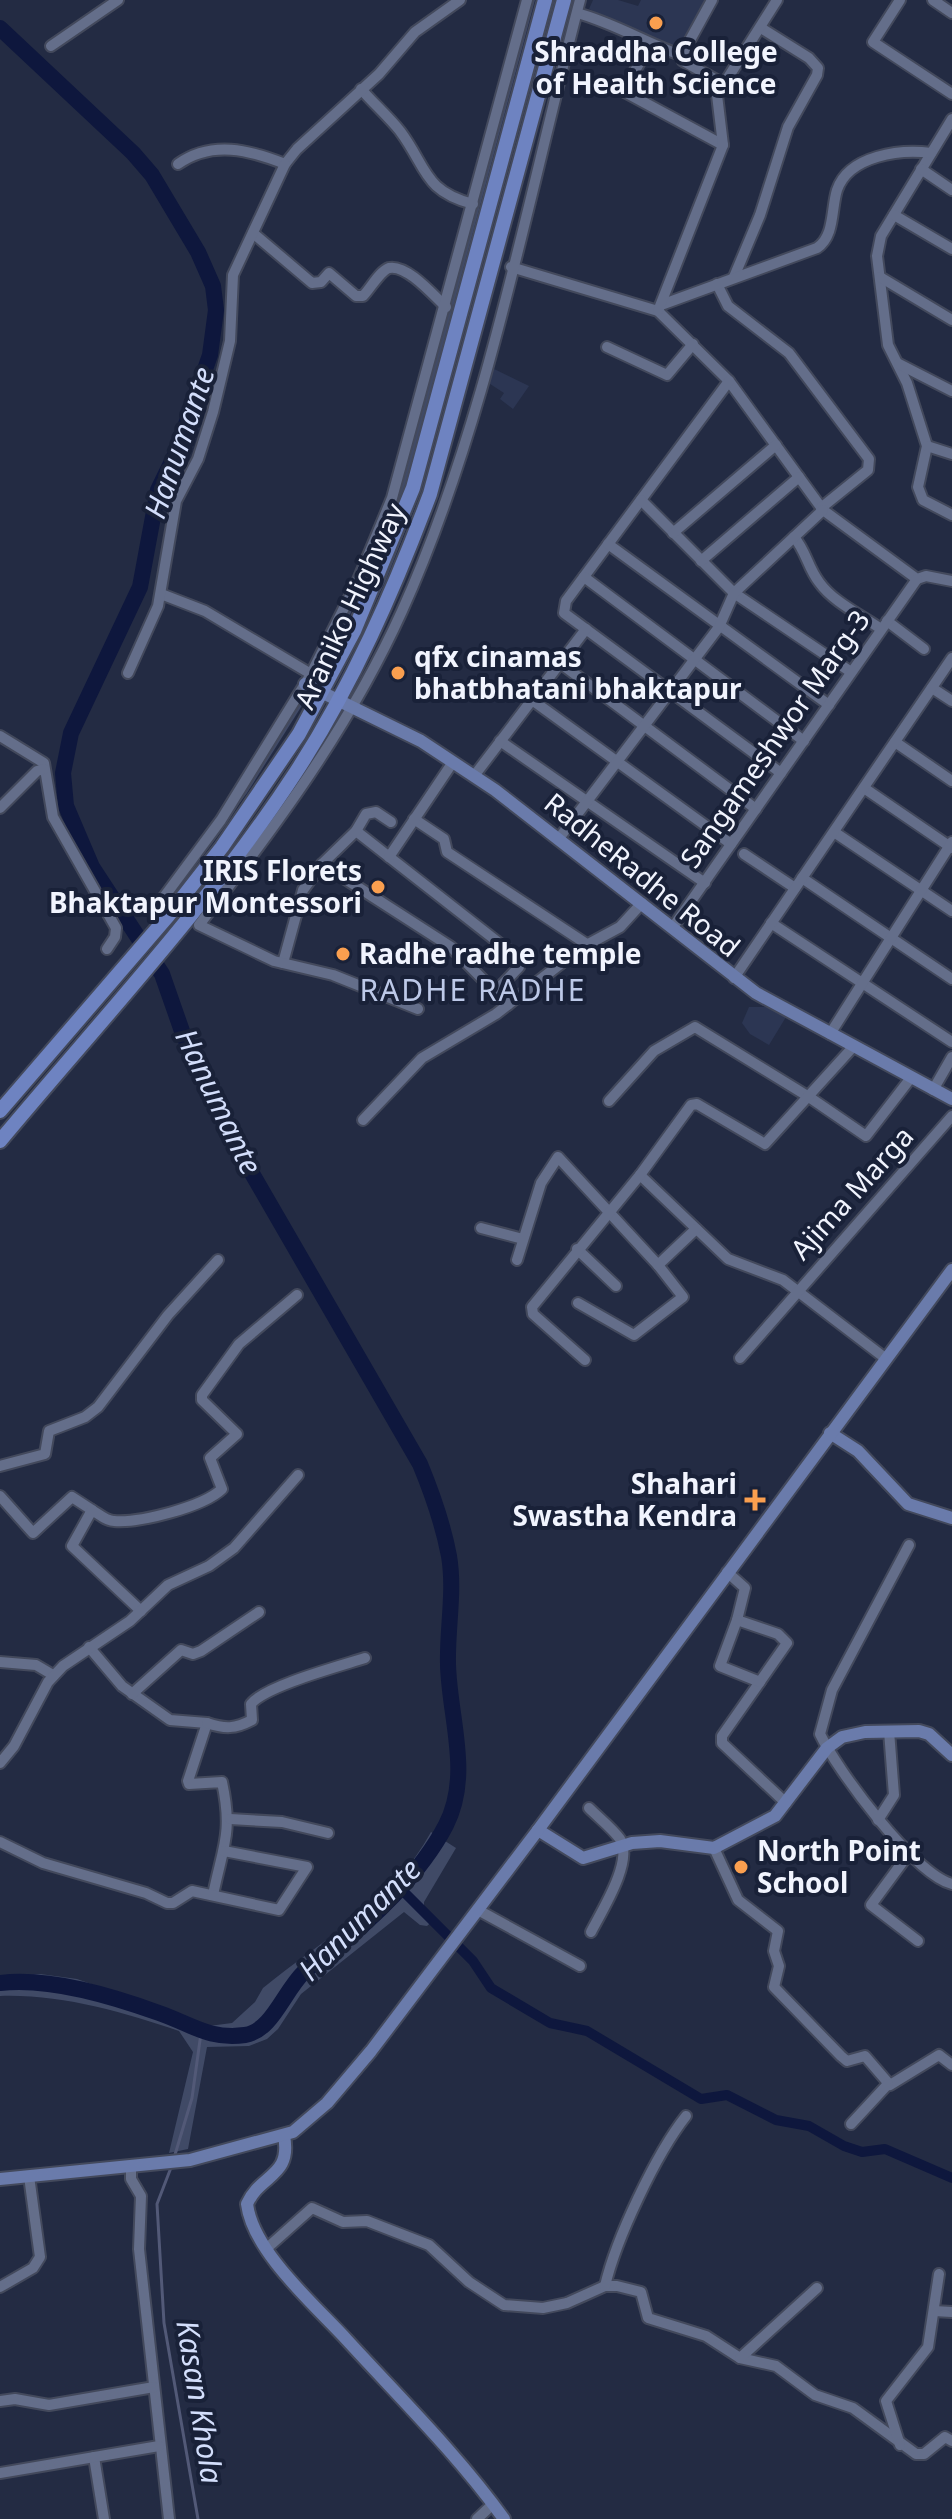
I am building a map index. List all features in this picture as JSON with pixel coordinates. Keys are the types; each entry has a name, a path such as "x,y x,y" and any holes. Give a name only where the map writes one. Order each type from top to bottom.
{"highway":[{"name":"Araniko Highway","path":"0,1141 130,985 261,793 322,693 354,631 413,488 545,0"},
{"name":"Araniko Highway","path":"0,1111 119,974 173,922 268,812 337,701 403,567 430,494 564,0"}],"main road":[{"name":"RadheRadhe Road","path":"308,679 322,693 393,726 474,776 560,837 734,978 910,1079 952,1099"},
{"path":"0,2179 162,2165 284,2136 301,2127 355,2072 952,1270"},
{"path":"830,1433 858,1451 908,1504 952,1518"},
{"path":"538,1830 581,1857 622,1845 660,1841 714,1848 762,1825 786,1803 827,1748 842,1737 905,1729 929,1734 952,1755"},
{"path":"284,2136 286,2155 282,2165 247,2204 266,2249 504,2519"}],"street":[{"path":"51,46 118,0"},
{"path":"128,673 161,594 176,501 202,448 225,366 232,323 233,275 285,164 415,32 460,0"},
{"path":"161,901 221,820 308,679 358,580 392,498 527,0"},
{"path":"418,1009 333,975 283,963 199,925 290,807 351,708 401,612 435,531 479,391 580,0"},
{"path":"712,0 683,56 686,65 722,83"},
{"path":"659,308 723,145 717,95 777,0"},
{"path":"900,0 873,42 952,94"},
{"path":"933,0 952,13"},
{"path":"577,13 605,21 650,45 683,56"},
{"path":"734,277 760,215 788,127 818,68 809,58 761,28"},
{"path":"650,45 623,91 723,145"},
{"path":"361,89 401,133 426,178 437,190 452,199 473,204"},
{"path":"952,119 879,242 888,345 899,364 927,446 918,487 920,495 923,500 952,515"},
{"path":"178,164 221,149 239,148 285,164"},
{"path":"659,308 822,245 829,231 839,185 860,165 897,151 931,153"},
{"path":"921,169 952,190"},
{"path":"894,215 952,249"},
{"path":"253,233 312,283 321,282 329,273 356,296 363,296 384,271 396,269 408,274 446,307"},
{"path":"511,267 659,308 729,381 822,509 917,579 926,576 952,581"},
{"path":"880,277 952,320"},
{"path":"560,837 719,627 734,593 868,470 869,459 789,353 728,306 717,284"},
{"path":"607,347 667,375 693,344"},
{"path":"899,364 952,391"},
{"path":"729,381 566,601 564,613 781,773"},
{"path":"673,533 776,445"},
{"path":"927,446 952,454"},
{"path":"701,561 799,477"},
{"path":"641,500 734,593 851,672"},
{"path":"794,537 807,554 816,579 827,592 924,649"},
{"path":"608,544 829,705"},
{"path":"584,577 804,741"},
{"name":"Sangameshwor Marg-3","path":"673,927 917,579"},
{"path":"161,594 205,611 308,679"},
{"path":"474,776 586,629"},
{"path":"734,978 952,658"},
{"path":"560,663 756,809"},
{"path":"932,688 952,701"},
{"path":"532,700 731,844"},
{"path":"0,736 44,763 53,817 116,928 115,937 107,949"},
{"path":"500,741 705,883"},
{"path":"895,742 952,781"},
{"path":"389,857 453,762"},
{"path":"0,808 37,771 44,769"},
{"path":"830,1034 951,845 864,788"},
{"path":"283,963 300,898 322,864 356,831 362,818 371,812 391,822"},
{"path":"414,819 444,839 447,852 585,943 581,948"},
{"path":"356,831 517,957 519,967 496,991"},
{"path":"834,832 952,911"},
{"path":"744,854 795,888"},
{"path":"322,864 451,947 508,1005"},
{"path":"802,878 952,979"},
{"path":"363,1120 422,1058 508,1005 581,948 620,927 642,903"},
{"path":"771,923 952,1042"},
{"path":"609,1101 654,1051 695,1027 866,1136 910,1079"},
{"path":"585,1360 532,1311 577,1249 610,1214 691,1105 697,1104 765,1144 853,1047"},
{"path":"933,1090 952,1057"},
{"name":"Ajima Marga","path":"885,1358 797,1291 952,1116"},
{"path":"517,1260 541,1183 558,1157 658,1265 683,1297 634,1335 578,1303"},
{"path":"640,1175 735,1265 749,1265 783,1280 797,1291 740,1358"},
{"path":"481,1228 523,1239"},
{"path":"658,1265 696,1229"},
{"path":"577,1249 616,1286"},
{"path":"0,1466 45,1454 49,1431 85,1417 98,1407 168,1315 218,1260"},
{"path":"0,1496 33,1533 72,1497 110,1521 124,1521 181,1509 222,1489 210,1458 237,1434 202,1400 202,1395 239,1344 297,1295"},
{"path":"0,1763 53,1675 141,1611 168,1585 219,1560 234,1548 298,1475"},
{"path":"92,1510 72,1546 141,1611"},
{"path":"909,1545 832,1690 820,1734 878,1820 910,1852 952,1884"},
{"path":"727,1572 745,1588 720,1666 760,1682"},
{"path":"132,1694 181,1650 193,1654 201,1651 259,1612"},
{"path":"737,1620 785,1638 782,1652 722,1736 722,1743 786,1803"},
{"path":"89,1647 132,1694 170,1720 207,1723 224,1729 252,1720 251,1704 257,1698 303,1678 365,1658"},
{"path":"0,1662 36,1665 53,1675"},
{"path":"207,1723 190,1769 189,1784 222,1782 230,1819 213,1895"},
{"path":"878,1820 894,1795 889,1731"},
{"path":"589,1808 622,1845 620,1875 591,1932"},
{"path":"230,1819 282,1822 328,1833"},
{"path":"0,1842 43,1863 146,1893 167,1903 173,1903 192,1891 279,1910 307,1867 224,1851"},
{"path":"714,1848 738,1900 778,1931 774,1951 779,1966 774,1987 847,2061 865,2056 888,2084"},
{"path":"910,1852 871,1905 918,1941"},
{"path":"478,1910 580,1966"},
{"path":"851,2124 888,2084 894,2084 939,2055 952,2065"},
{"path":"605,2286 635,2205 666,2140 686,2116"},
{"path":"131,2168 131,2179 141,2196 139,2249 169,2519"},
{"path":"0,2287 33,2268 40,2257 29,2176"},
{"path":"266,2249 312,2208 343,2222 367,2221 429,2245 469,2282 504,2305 531,2308 567,2303 605,2286 641,2292 648,2318 714,2339 740,2358 785,2371 815,2395 853,2408 916,2454 924,2454 945,2437 952,2441"},
{"path":"900,2445 886,2401 928,2347 939,2274"},
{"path":"740,2358 817,2288"},
{"path":"934,2311 952,2312"},
{"path":"0,2401 15,2399 49,2405 154,2387"},
{"path":"0,2473 159,2446"},
{"path":"94,2457 104,2519"},
{"path":"477,2519 493,2504"}],"shaded area":[{"path":"532,0 535,0 407,480 379,552 327,664 323,660 376,550 403,478"},
{"path":"551,0 555,0 415,506 386,580 334,685 392,554"},
{"name":"Shraddha College of Health Science","path":"593,0 618,0 638,6 641,0 708,0 680,48 647,37 589,9"},
{"path":"490,367 529,386 513,409 500,399 504,393 487,382"},
{"path":"305,694 308,696 247,793 166,902"},
{"path":"749,1007 766,1007 786,1017 769,1045 750,1034 742,1023"},
{"path":"431,1832 456,1848 424,1902 424,1910 436,1918 427,1926 420,1925 404,1912 301,1994 278,2029 267,2039 249,2046 207,2047 188,2149 169,2153 193,2052 179,2031 68,2001 0,1996 0,1977 40,1974 77,1979 209,2026 232,2023 255,2002 263,1988 356,1918 398,1879"}],"waterway":[{"name":"Hanumante","path":"0,28 133,153 152,175 198,252 213,286 216,310 210,355 176,453 158,490 140,587 71,733 63,773 66,806 92,867 162,974 183,1034 235,1144 420,1464 437,1509 449,1556 448,1664 458,1766 454,1806 423,1861 362,1926 304,1972 270,2018 254,2032 232,2036 200,2030 141,2007 81,1989 39,1983 0,1983"},
{"path":"400,1888 473,1961 491,1988 550,2023 587,2031 701,2099 727,2095 776,2120 809,2126 844,2146 862,2152 885,2149 952,2178"},
{"path":"174,2158 192,2098 201,2033"},
{"name":"Kasan Khola","path":"172,2165 157,2204 164,2323 198,2519"}],"place":[{"name":"Shraddha College of Health Science","path":"656,23"},
{"name":"qfx cinamas bhatbhatani bhaktapur","path":"398,673"},
{"name":"IRIS Florets Bhaktapur Montessori","path":"378,887"},
{"name":"Radhe radhe temple","path":"343,954"},
{"name":"Shahari Swastha Kendra","path":"755,1500"},
{"name":"North Point School","path":"741,1867"}],"district":[{"name":"RADHE RADHE","path":"473,991"}]}
